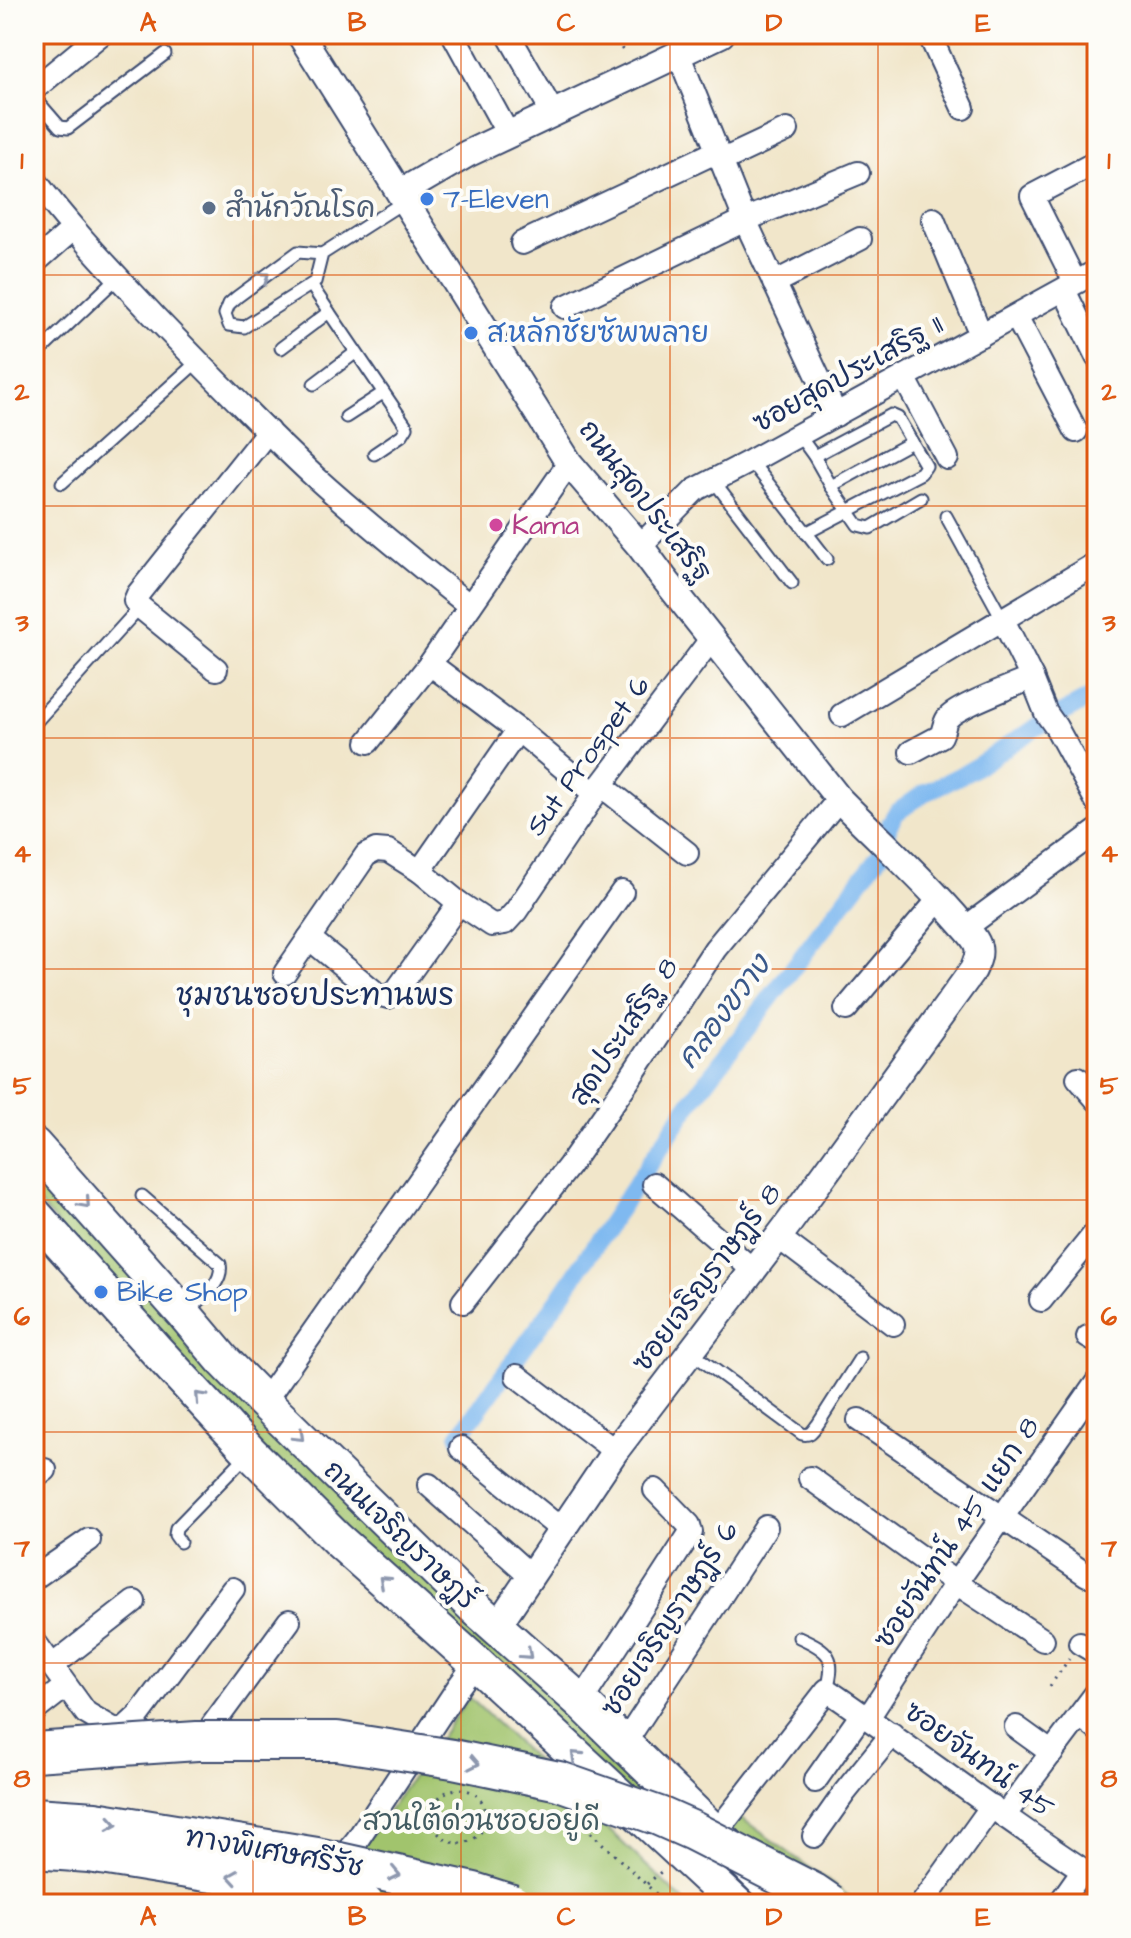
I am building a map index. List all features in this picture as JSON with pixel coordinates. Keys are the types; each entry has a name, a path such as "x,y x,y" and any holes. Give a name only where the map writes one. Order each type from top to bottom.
{"highway":[{"path":"34,1752 197,1741 337,1741 466,1761 559,1781 659,1816 814,1893 830,1904"},
{"name":"ทางพิเศษศรีรัช","path":"34,1817 95,1821 317,1857 474,1892 512,1904"},
{"name":"ทางพิเศษศรีรัช","path":"34,1849 89,1853 311,1889 364,1904"}],"main road":[{"name":"ถนนเจริญราษฎร์","path":"34,1145 222,1359 264,1402 474,1607 581,1702 788,1904"},
{"name":"ถนนเจริญราษฎร์","path":"34,1214 250,1452 337,1539 736,1904"}],"street":[{"path":"34,89 101,34"},
{"name":"ถนนสุดประเสริฐ","path":"300,34 569,463 640,546 839,799 940,898 965,928 978,947 978,960 973,970"},
{"path":"453,34 508,134"},
{"path":"508,34 553,113"},
{"path":"929,34 963,108"},
{"path":"402,197 467,154 715,35"},
{"path":"678,53 745,220 836,415"},
{"path":"522,243 787,130"},
{"path":"1097,162 1032,196 1097,357"},
{"path":"565,307 745,220 858,173"},
{"path":"35,183 73,229 197,362 315,476 397,549 470,606"},
{"path":"933,219 981,335"},
{"path":"34,263 73,229"},
{"path":"774,283 860,239"},
{"name":"ซอยสุดประเสริฐ 11","path":"640,546 695,490 1097,271"},
{"path":"1016,316 1076,431"},
{"path":"904,377 947,458"},
{"path":"216,669 135,601 268,431"},
{"path":"368,742 430,664 569,463"},
{"path":"842,715 1097,563"},
{"path":"1003,620 1051,720 1097,802"},
{"name":"Sut Prospet 6","path":"459,903 492,925 505,923 598,789 712,638"},
{"path":"430,664 687,853"},
{"path":"911,752 941,736 949,716 1032,678"},
{"path":"420,871 518,730"},
{"name":"สุดประเสริฐ 8","path":"463,1302 569,1166 715,949 839,799"},
{"path":"965,928 1097,831"},
{"path":"285,973 309,938 366,855 376,850 388,851 420,871 459,903 397,990 388,997 377,994 309,938"},
{"path":"264,1402 622,892"},
{"path":"846,1009 940,898"},
{"name":"ซอยเจริญราษฎร์ 8","path":"497,1626 615,1451 754,1271 973,970"},
{"path":"1078,1078 1097,1100"},
{"path":"654,1184 754,1271"},
{"path":"1041,1300 1097,1231"},
{"path":"778,1237 893,1324"},
{"path":"517,1376 615,1451"},
{"name":"ซอยจันทน์ 45 แยก 8","path":"815,1781 865,1716 1097,1382"},
{"path":"859,1420 1087,1575"},
{"path":"461,1448 562,1530"},
{"path":"810,1478 956,1583 1043,1640"},
{"path":"429,1485 532,1577"},
{"path":"581,1702 691,1532 689,1525 655,1490"},
{"name":"ซอยเจริญราษฎร์ 6","path":"624,1744 766,1527"},
{"path":"34,1578 89,1540"},
{"path":"123,1730 138,1716 233,1589"},
{"path":"52,1666 134,1602"},
{"path":"212,1726 289,1621"},
{"path":"34,1641 86,1713 115,1730 291,1725 380,1729 426,1736"},
{"path":"304,1904 357,1840 476,1663"},
{"path":"34,1711 66,1686"},
{"path":"715,1834 827,1690"},
{"name":"ซอยจันทน์ 45","path":"827,1690 1090,1874"},
{"path":"922,1904 998,1811 1052,1753 1088,1722 1097,1692"},
{"path":"1016,1727 1052,1753"},
{"path":"814,1836 892,1734"},
{"path":"1059,1904 1090,1874"}],"lane":[{"path":"34,97 60,127 68,128 165,54"},
{"path":"322,254 315,282 244,327 229,325 225,314 229,304 237,297 298,252 322,254 402,197"},
{"path":"34,357 118,277"},
{"path":"311,285 407,427 402,435 374,454"},
{"path":"281,348 329,312"},
{"path":"314,384 355,353"},
{"path":"62,483 197,362"},
{"path":"346,417 383,393"},
{"path":"806,533 925,470 925,463 898,418 891,415 814,456"},
{"path":"798,434 858,525 870,528 921,498"},
{"path":"831,486 912,442"},
{"path":"751,461 827,559"},
{"path":"713,480 792,583"},
{"path":"946,516 1003,620"},
{"path":"34,724 140,607"},
{"path":"142,1196 220,1264 222,1273 218,1281 185,1315"},
{"path":"692,1353 806,1435 818,1424 860,1358"},
{"path":"180,1542 175,1535 176,1528 250,1452"},
{"path":"799,1637 817,1645 830,1658 832,1671 827,1690"}],"path":[{"path":"473,1793 485,1807 485,1825 474,1839 457,1844 449,1842 435,1831 431,1813 434,1805 446,1792 465,1789 473,1793 485,1788"},
{"path":"569,1812 667,1904"},
{"path":"646,1885 665,1868"},
{"path":"679,1904 690,1893"}],"green space":[{"path":"34,1163 774,1904 747,1904 302,1494 106,1281 34,1197"},
{"name":"สวนใต้ด่วนซอยอยู่ดี","path":"469,1697 687,1904 322,1904"},
{"path":"740,1817 859,1904 798,1904 726,1831"}],"waterway":[{"name":"คลองขวาง","path":"459,1436 559,1299 690,1103 881,853 896,813 923,794 971,770 1035,728 1097,694"}],"place":[{"name":"7-Eleven","path":"427,199"},
{"name":"สำนักวัณโรค","path":"209,208"},
{"name":"ส.หลักชัยซัพพลาย","path":"471,333"},
{"name":"Kama","path":"496,525"},
{"name":"Bike Shop","path":"101,1292"}],"district":[{"name":"ชุมชนซอยประทานพร","path":"315,996"}]}
